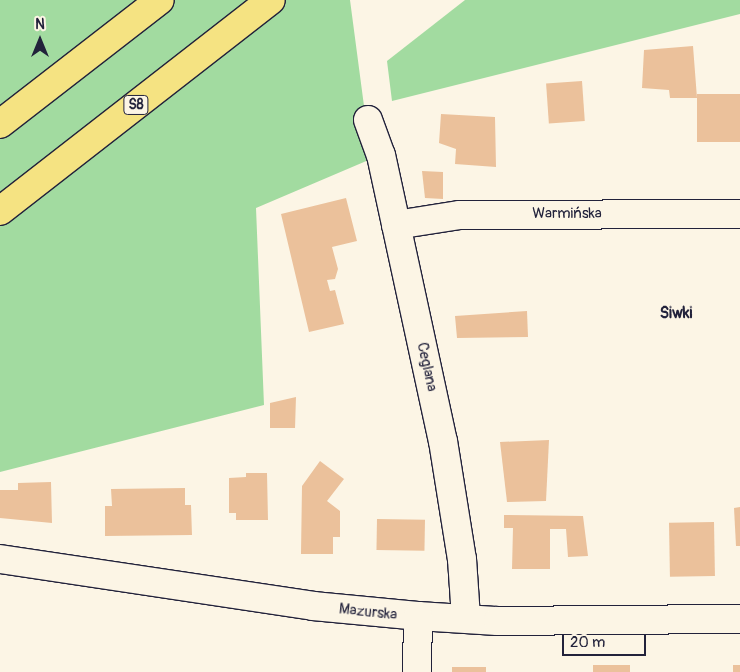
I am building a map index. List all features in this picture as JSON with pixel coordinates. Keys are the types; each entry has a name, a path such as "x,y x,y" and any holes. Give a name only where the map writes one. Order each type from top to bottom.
{"highway":[{"path":"0,124 160,0"},
{"name":"S8","path":"0,211 271,0"}],"street":[{"name":"Ceglana","path":"368,120 381,155 443,441 462,559 466,618"},
{"name":"Warmińska","path":"396,225 460,214 740,214"},
{"name":"Mazurska","path":"0,559 313,606 418,616 740,620"},
{"path":"417,672 418,616"}],"green space":[{"path":"0,0 350,0 371,159 256,208 264,405 0,472"},
{"path":"465,0 740,0 740,14 392,101 387,61"}],"building":[{"path":"693,46 697,98 670,98 669,90 642,88 644,50"},
{"path":"582,81 585,121 549,123 546,84"},
{"path":"697,94 740,94 740,142 697,142"},
{"path":"441,114 495,117 496,167 455,164 456,149 439,143"},
{"path":"422,171 443,172 443,199 425,198"},
{"path":"346,198 357,241 332,247 338,269 335,279 327,280 330,291 335,290 344,324 309,332 281,214"},
{"path":"527,311 528,337 457,338 455,316"},
{"path":"296,397 295,428 270,428 270,403"},
{"path":"549,440 546,501 507,502 500,442"},
{"path":"320,461 344,479 327,501 340,511 340,537 333,537 333,554 301,554 302,486"},
{"path":"246,473 267,473 268,520 236,520 236,513 229,513 229,478 246,477"},
{"path":"51,482 52,523 0,518 0,490 18,490 18,483"},
{"path":"185,488 185,505 191,505 192,535 105,536 105,506 112,506 111,489"},
{"path":"740,507 740,546 736,546 734,508"},
{"path":"504,515 583,516 588,556 568,557 566,529 550,529 550,569 512,569 513,528 504,528"},
{"path":"377,519 425,520 424,551 376,550"},
{"path":"714,522 715,576 670,577 669,523"},
{"path":"593,665 630,665 630,672 593,672"},
{"path":"733,665 740,665 740,672 733,672"},
{"path":"452,667 486,667 486,672 452,672"}],"district":[{"name":"Siwki","path":"676,313"}]}
